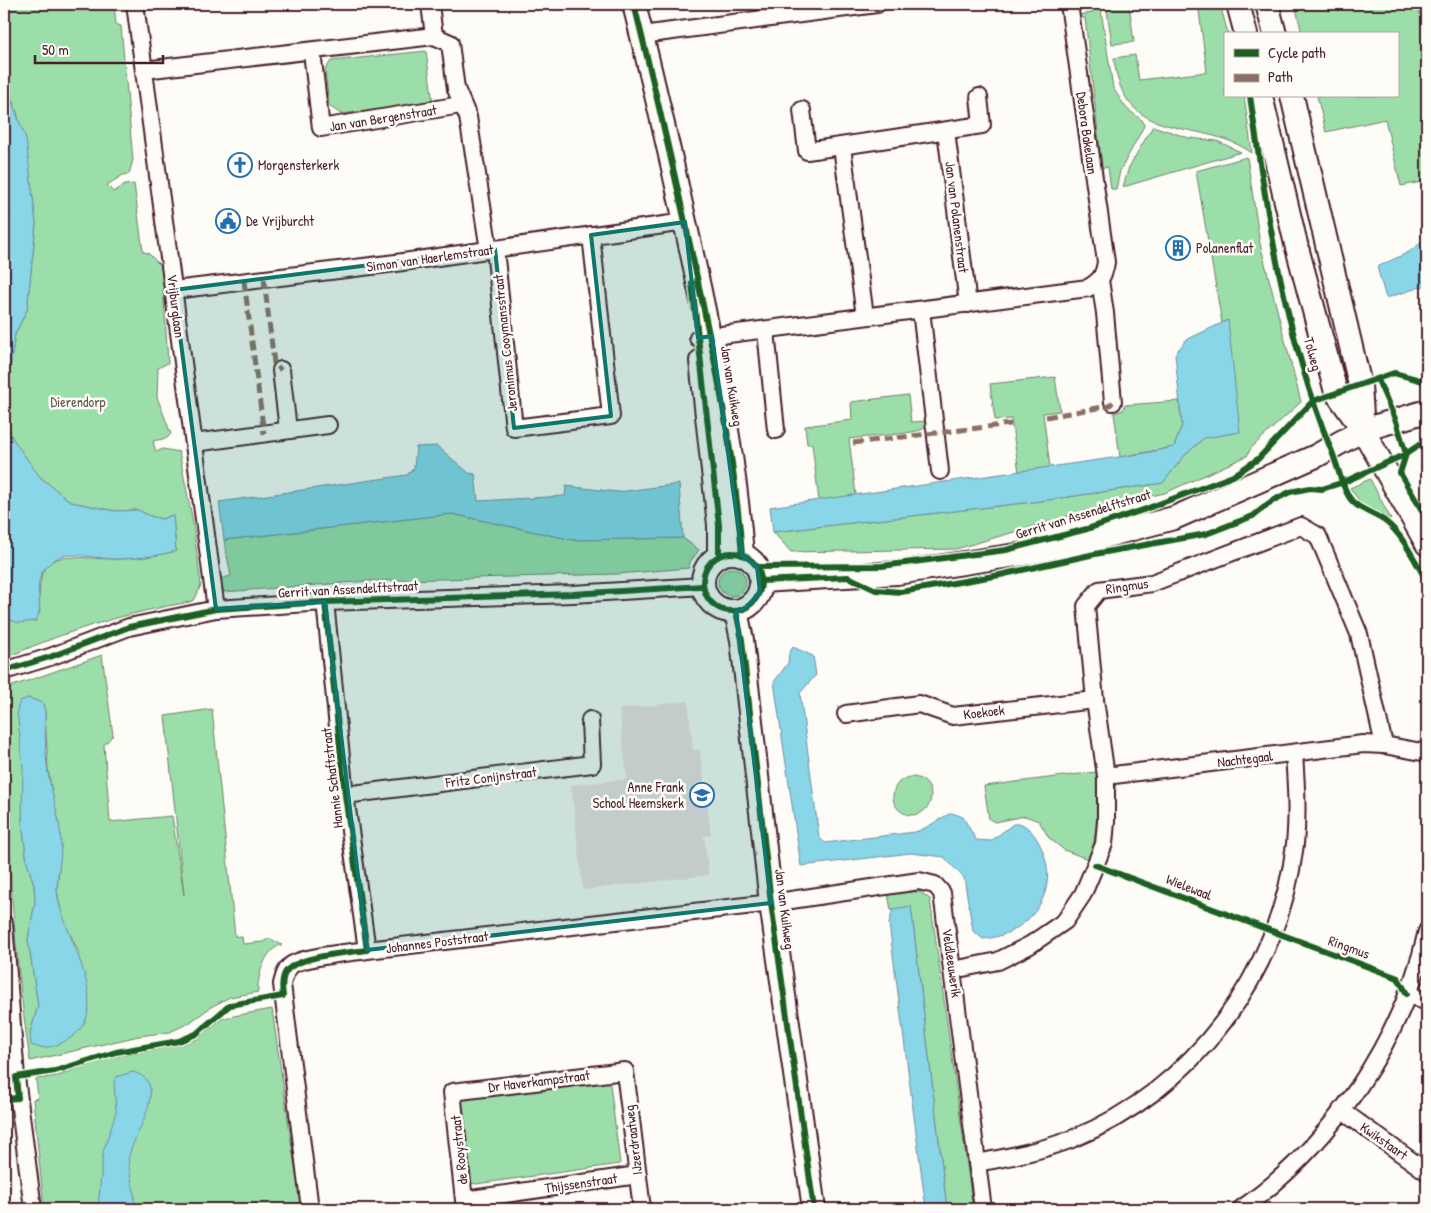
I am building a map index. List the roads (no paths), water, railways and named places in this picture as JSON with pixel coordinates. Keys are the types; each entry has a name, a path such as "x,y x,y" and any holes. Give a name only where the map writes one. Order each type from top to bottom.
{"street":[{"name":"Vrijburglaan","path":"135,4 216,609"},
{"path":"430,4 434,36"},
{"name":"Jan van Kuikweg","path":"634,4 685,222 740,522 742,555"},
{"path":"642,35 791,9 877,4"},
{"name":"Debora Bakelaan","path":"1069,4 1106,262 1105,273 1100,280"},
{"path":"1238,4 1245,32"},
{"path":"1267,4 1274,32"},
{"path":"144,70 312,52 434,36 450,43 456,89 461,105 468,117 492,249"},
{"name":"Jan van Bergenstraat","path":"312,52 321,128 461,105"},
{"path":"802,110 807,151 982,125 979,97"},
{"name":"Tolweg","path":"1262,98 1336,392 1363,430 1427,544"},
{"name":"Tolweg","path":"1292,98 1360,385 1363,430"},
{"name":"Jan van Polanenstraat","path":"946,131 968,304"},
{"path":"842,147 865,316"},
{"name":"Simon van Haerlemstraat","path":"174,290 685,222"},
{"name":"Jeronimus Cooymansstraat","path":"492,249 514,428 611,416 591,236"},
{"path":"705,337 766,331 865,316 1088,288 1100,280 1106,321 1112,402"},
{"path":"922,310 940,471"},
{"path":"766,331 776,430"},
{"name":"Jan van Kuikweg","path":"705,337 719,524 719,556"},
{"path":"282,370 288,430"},
{"name":"Gerrit van Assendelftstraat","path":"761,581 897,573 1023,554 1091,540 1174,518 1316,456 1363,430 1427,411"},
{"path":"194,444 328,424"},
{"name":"Ringmus","path":"953,970 998,961 1030,945 1065,921 1083,894 1104,844 1106,776 1095,700 1086,606 1099,590 1152,583 1302,526 1318,536 1359,634 1384,746"},
{"path":"730,553 742,555 757,567 761,581 760,592 746,608 728,612 714,606 705,593 703,586 704,574 710,563 719,556 730,553"},
{"name":"Gerrit van Assendelftstraat","path":"4,670 50,657 129,627 216,609 325,602 573,594 703,586"},
{"name":"Hannie Schaftstraat","path":"325,602 345,795 367,950"},
{"name":"Jan van Kuikweg","path":"736,611 742,640 771,903 814,1209"},
{"name":"Koekoek","path":"846,714 919,704 953,716 1095,700"},
{"name":"Fritz Conijnstraat","path":"345,795 592,764 590,720"},
{"name":"Nachtegaal","path":"1106,776 1363,744 1384,746"},
{"path":"1384,746 1427,752"},
{"path":"976,1163 1035,1151 1072,1139 1117,1117 1158,1090 1187,1063 1226,1019 1253,977 1262,959 1274,932 1287,889 1295,844 1297,808 1294,753"},
{"name":"Veldleeuwerik","path":"771,903 918,881 928,882 942,893 983,1209"},
{"name":"Johannes Poststraat","path":"310,1209 282,984 285,973 292,965 303,961 367,950 771,903"},
{"path":"4,924 11,1099 32,1209"},
{"path":"1247,1208 1288,1170 1341,1110 1384,1043 1407,994 1427,931"},
{"path":"1407,994 1427,1002"},
{"name":"Dr Haverkampstraat","path":"452,1092 625,1071"},
{"name":"IJzerdraatweg","path":"625,1071 642,1209"},
{"name":"de Rooystraat","path":"452,1092 465,1205"},
{"name":"Kwikstaart","path":"1341,1110 1427,1172"},
{"name":"Thijssenstraat","path":"465,1205 638,1175"}],"water":[{"path":"4,81 26,139 36,223 27,310 15,334 6,396 5,418 12,438 40,477 71,502 115,511 138,510 162,519 173,515 176,551 131,558 109,559 74,555 59,557 46,567 41,574 38,588 39,610 36,621 18,623 4,617 4,226 10,222 10,208 4,185"},
{"path":"1427,238 1427,285 1386,298 1377,267 1409,252"},
{"path":"1228,320 1240,432 1204,438 1183,457 1163,483 1041,501 773,532 770,507 1140,454 1174,447 1182,425 1175,354 1186,340"},
{"path":"437,446 469,473 475,474 478,501 565,496 566,486 618,492 679,484 683,538 573,540 452,514 224,540 219,502 407,475 414,468 416,447"},
{"path":"793,647 813,656 816,675 800,693 819,837 825,843 915,832 952,813 963,817 976,840 991,841 1013,824 1022,824 1030,830 1038,842 1044,855 1047,871 1047,885 1042,899 1035,912 1025,922 1012,931 983,939 973,931 964,878 944,857 911,853 801,866 774,682 788,663 789,653"},
{"path":"28,698 43,703 45,712 47,765 61,839 57,889 60,906 83,969 88,990 88,1010 82,1027 67,1040 54,1046 44,1047 31,1045 30,1033 38,1006 28,939 35,902 34,885 27,862 22,822 23,767 17,710 20,701"},
{"path":"911,906 947,1209 926,1209 889,924 893,909"},
{"path":"132,1072 144,1077 149,1086 150,1097 143,1123 129,1156 134,1203 132,1209 98,1209 103,1152 116,1112 114,1081 116,1077"}],"place":[{"name":"Morgensterkerk","path":"240,165"},
{"name":"De Vrijburcht","path":"228,221"},
{"name":"Polanenflat","path":"1178,248"},
{"name":"Anne Frank School Heemskerk","path":"702,795"}],"park label":[{"name":"Dierendorp","path":"78,402"}]}
